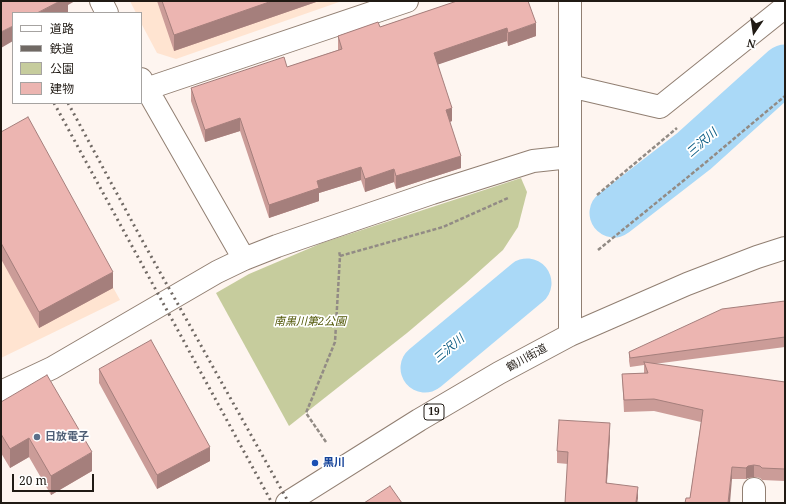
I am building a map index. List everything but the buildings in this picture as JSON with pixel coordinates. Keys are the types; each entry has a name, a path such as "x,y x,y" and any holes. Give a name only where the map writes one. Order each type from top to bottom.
{"street":[{"path":"101,1 106,12"},
{"path":"244,259 144,84 407,1"},
{"path":"570,1 570,335"},
{"path":"570,86 660,107 785,7"},
{"path":"1,392 52,368 217,272 244,259 332,227 533,160 570,157"},
{"name":"鶴川街道","path":"288,503 419,420 512,366 570,335 687,284 785,248"}],"path":[{"path":"598,250 700,168 785,96"},
{"path":"340,256 443,227 508,197"},
{"path":"326,442 306,412 335,342 340,256 332,227"}],"shaded area":[{"path":"130,1 342,1 176,59 157,53 142,25 142,12 136,12"},
{"path":"22,122 120,300 1,358 1,134"}],"green space":[{"name":"南黒川第2公園","path":"521,178 527,192 518,227 503,250 407,333 289,426 216,293 249,274 322,243"}],"waterway":[{"name":"三沢川","path":"614,213 694,151 785,69"},
{"name":"三沢川","path":"425,368 527,283"}],"railway":[{"path":"55,104 272,503"},
{"path":"69,104 142,240 289,503"}],"place":[{"name":"日放電子","path":"37,437"},
{"name":"黒川","path":"315,463"}]}
